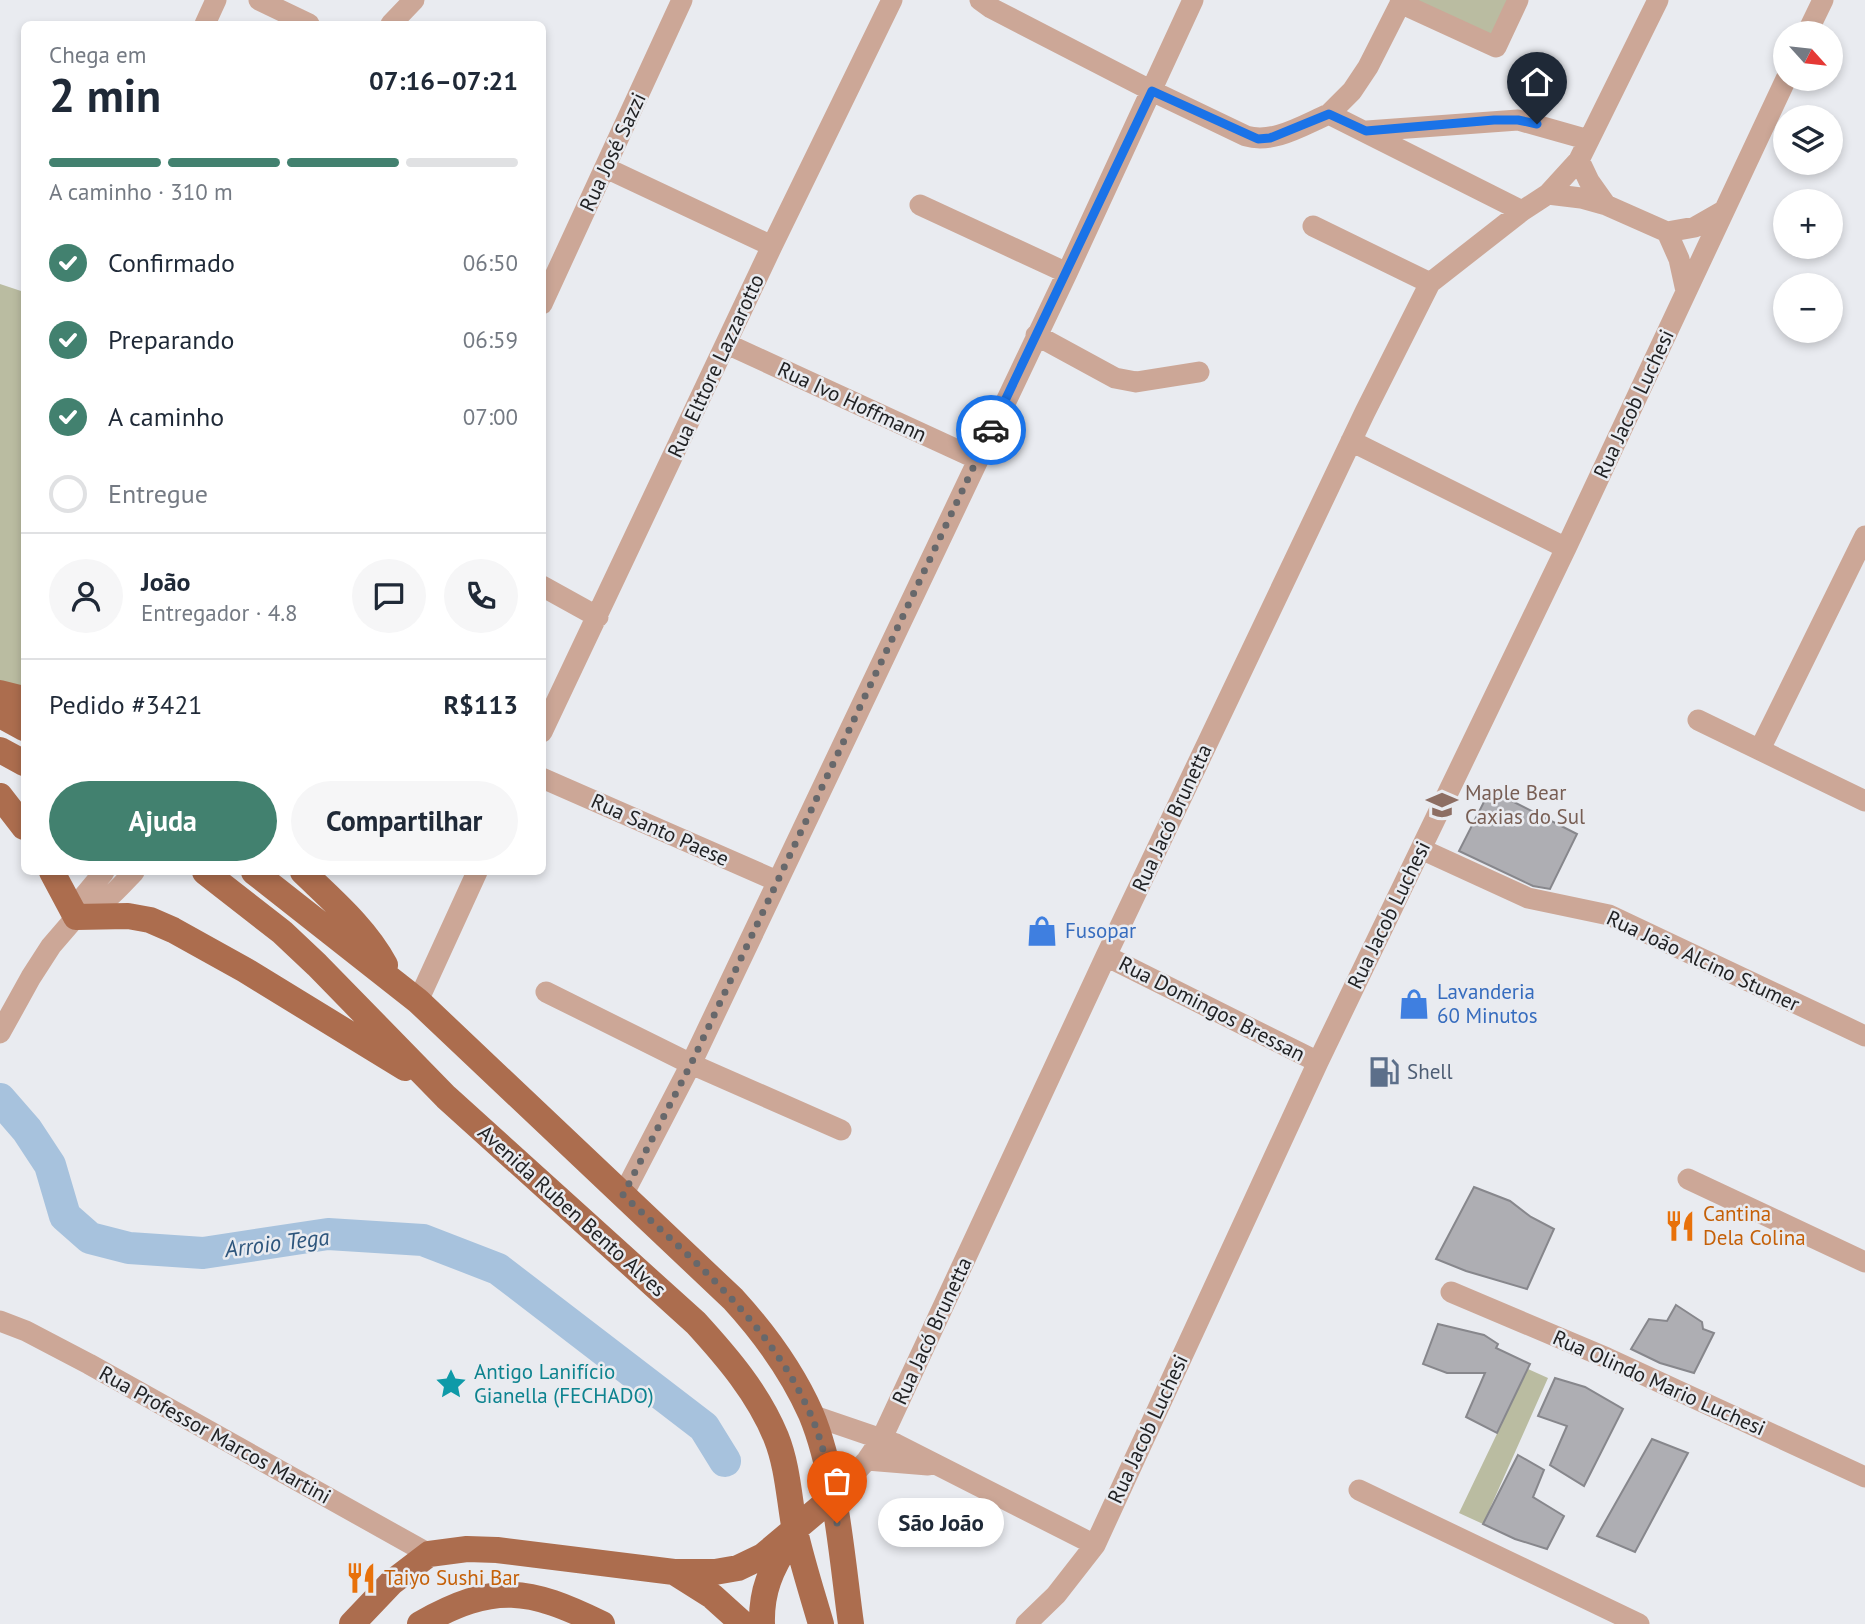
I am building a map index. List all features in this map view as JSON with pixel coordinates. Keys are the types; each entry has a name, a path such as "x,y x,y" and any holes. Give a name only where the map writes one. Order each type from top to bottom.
{"main road":[{"path":"0,693 21,698"},
{"path":"0,715 21,726"},
{"path":"0,750 21,762"},
{"path":"0,796 21,823"},
{"path":"54,875 76,917 128,916 150,920 173,930 256,976 413,1073 446,1097"},
{"name":"Avenida Ruben Bento Alves","path":"209,875 247,903 317,965 446,1097 696,1323 725,1355 744,1380 776,1437 786,1474 795,1531 821,1624"},
{"name":"Avenida Ruben Bento Alves","path":"258,875 418,1001 753,1321 784,1364 811,1415 834,1497 851,1624"},
{"path":"306,875 362,930 374,945 393,979"},
{"path":"352,1624 391,1583 429,1554 467,1549 498,1550 674,1572 715,1572 738,1568 763,1556 834,1497"},
{"path":"762,1624 761,1605 766,1584 773,1566 795,1531"},
{"path":"674,1572 712,1596 743,1624"},
{"path":"420,1624 467,1602 495,1594 522,1594 556,1603 602,1624"}],"street":[{"path":"206,21 216,0"},
{"path":"259,0 303,21"},
{"path":"394,21 414,0"},
{"name":"Rua José Sazzi","path":"546,296 682,0"},
{"name":"Rua Elttore Lazzarotto","path":"546,724 772,246 892,0"},
{"path":"980,0 1152,91 1258,139 1270,138 1329,114 1352,91 1368,67 1401,2 1496,47 1518,0"},
{"path":"623,1195 691,1064 1067,273 1193,0"},
{"path":"1313,226 1430,283 1548,194 1579,160 1658,0"},
{"path":"1812,21 1820,1"},
{"name":"Rua Jacob Luchesi","path":"1026,1624 1056,1595 1095,1545 1318,1062 1566,548 1780,91"},
{"path":"1329,114 1522,211"},
{"path":"1366,131 1518,120 1589,140"},
{"path":"1579,160 1588,181 1606,205"},
{"path":"606,168 772,246"},
{"path":"1548,194 1581,198 1606,205 1667,232 1695,228 1723,211"},
{"path":"920,205 1067,273"},
{"path":"1667,232 1679,259 1686,291"},
{"name":"Rua Jacó Brunetta","path":"834,1497 883,1438 1106,956 1351,441 1430,283"},
{"path":"1036,335 1115,377 1136,382 1199,372"},
{"name":"Rua Ivo Hoffmann","path":"727,344 977,459"},
{"path":"1351,441 1566,548"},
{"path":"1760,749 1865,536"},
{"path":"546,588 598,617"},
{"path":"1698,720 1865,801"},
{"name":"Rua Santo Paese","path":"546,780 776,881"},
{"name":"Rua João Alcino Stumer","path":"1421,849 1528,898 1609,915 1865,1036"},
{"path":"76,917 79,901 101,875"},
{"path":"0,1033 51,946 76,917 94,910 131,875"},
{"path":"418,1001 476,875"},
{"name":"Rua Domingos Bressan","path":"1106,956 1318,1062"},
{"path":"545,992 691,1064 841,1130"},
{"path":"1688,1179 1865,1262"},
{"name":"Rua Olindo Mario Luchesi","path":"1451,1292 1607,1358 1865,1477"},
{"name":"Rua Professor Marcos Martini","path":"0,1321 26,1331 89,1364 429,1554"},
{"path":"811,1415 883,1438 1095,1545"},
{"path":"867,1460 941,1466"},
{"path":"1359,1490 1639,1624"}],"green space":[{"path":"1402,0 1518,0 1496,47"},
{"path":"0,284 21,291 21,687 0,681"},
{"path":"1528,1369 1548,1378 1483,1524 1459,1513"}],"building":[{"path":"1490,790 1577,834 1550,889 1533,886 1459,851"},
{"path":"1474,1187 1510,1201 1531,1217 1554,1229 1527,1289 1436,1259"},
{"path":"1676,1305 1702,1322 1703,1329 1714,1333 1694,1373 1660,1363 1631,1349 1649,1319 1667,1321"},
{"path":"1438,1324 1484,1335 1498,1344 1496,1348 1530,1364 1497,1433 1466,1417 1485,1373 1447,1373 1423,1364"},
{"path":"1555,1378 1585,1387 1623,1409 1584,1486 1550,1465 1567,1426 1538,1416"},
{"path":"1652,1439 1688,1453 1635,1552 1597,1536"},
{"path":"1518,1455 1544,1470 1533,1497 1564,1516 1547,1549 1515,1539 1483,1524"}],"waterway":[{"name":"Arroio Tega","path":"0,1099 27,1130 50,1165 65,1216 90,1238 129,1248 203,1253 328,1234 423,1240 498,1269 704,1427 725,1461"}],"way so far":[{"path":"837,1523 834,1497 811,1415 772,1345 733,1299 623,1195 691,1064 991,430"}],"place":[{"name":"Maple Bear Caxias do Sul","path":"1442,805"},
{"name":"Fusopar","path":"1042,931"},
{"name":"Lavanderia 60 Minutos","path":"1414,1004"},
{"name":"Shell","path":"1384,1072"},
{"name":"Cantina Dela Colina","path":"1680,1226"},
{"name":"Antigo Lanifício Gianella (FECHADO)","path":"451,1384"},
{"name":"São João","path":"837,1523"},
{"name":"Taiyo Sushi Bar","path":"361,1578"}],"route":[{"path":"991,430 1152,91 1246,136 1258,139 1270,138 1329,114 1366,131 1494,120 1518,120 1537,124"}]}
